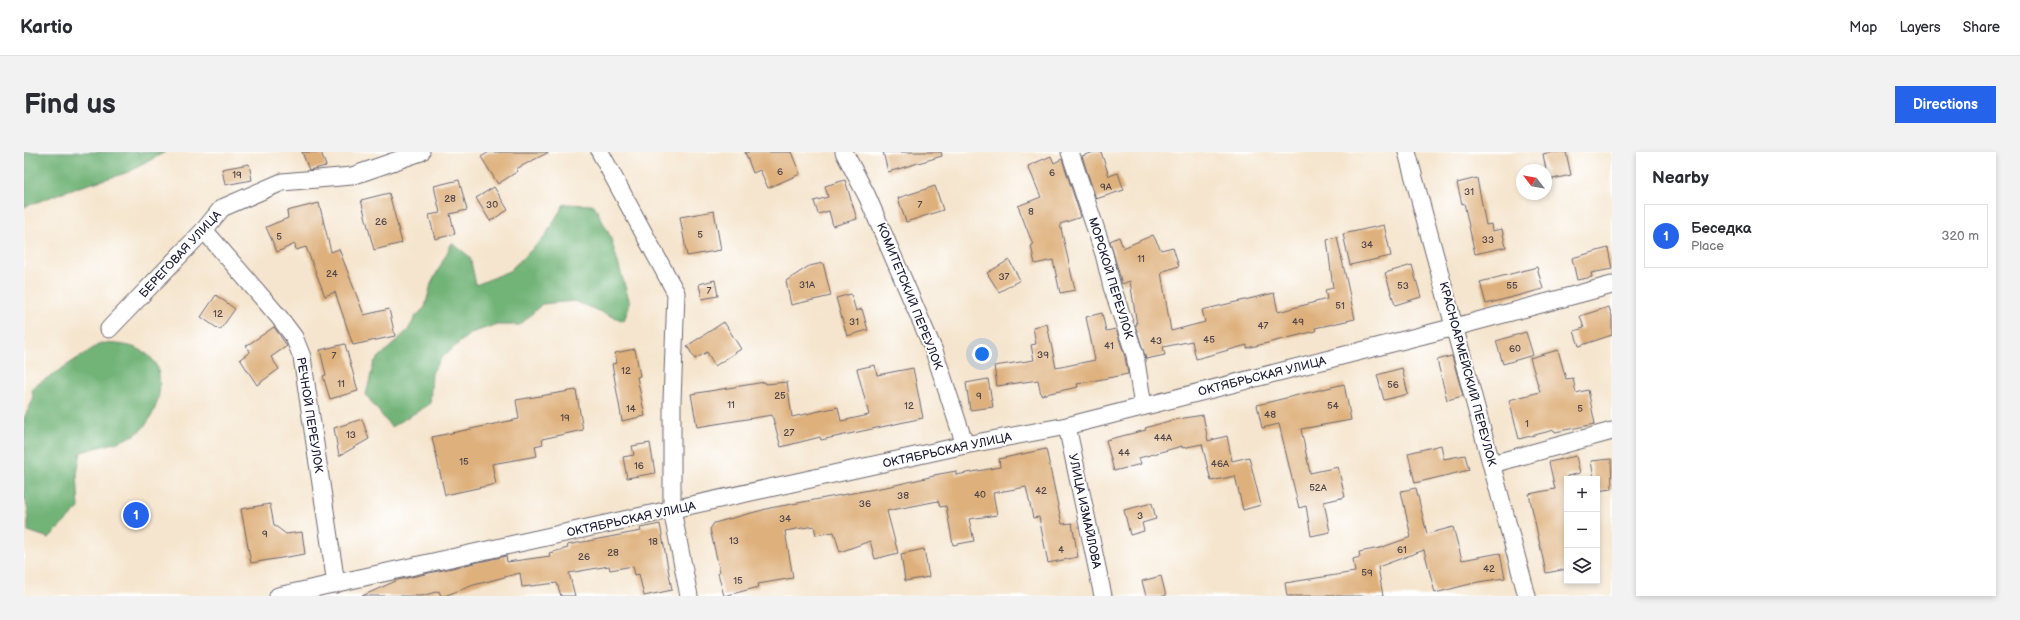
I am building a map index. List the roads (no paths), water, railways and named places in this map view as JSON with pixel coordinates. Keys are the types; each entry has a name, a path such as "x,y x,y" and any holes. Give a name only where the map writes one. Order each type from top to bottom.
{"street":[{"name":"БЕРЕГОВАЯ УЛИЦА","path":"109,329 204,230 222,208 282,182 352,176 421,152"},
{"path":"600,152 621,195 676,293 672,401 672,510 689,596"},
{"name":"КОМИТЕТСКИЙ ПЕРЕУЛОК","path":"844,152 867,196 934,351 965,445"},
{"name":"МОРСКОЙ ПЕРЕУЛОК","path":"1070,152 1104,254 1112,287 1135,355 1143,406"},
{"name":"КРАСНОАРМЕЙСКИЙ ПЕРЕУЛОК","path":"1407,152 1527,596"},
{"name":"РЕЧНОЙ ПЕРЕУЛОК","path":"204,230 280,317 294,337 302,357 336,584"},
{"name":"ОКТЯБРЬСКАЯ УЛИЦА","path":"278,596 965,445 1067,426 1455,327 1612,285"},
{"name":"УЛИЦА ИЗМАЙЛОВА","path":"1067,426 1103,596"},
{"path":"1492,464 1612,431"}],"place":[{"name":"Беседка","path":"136,515"}]}
